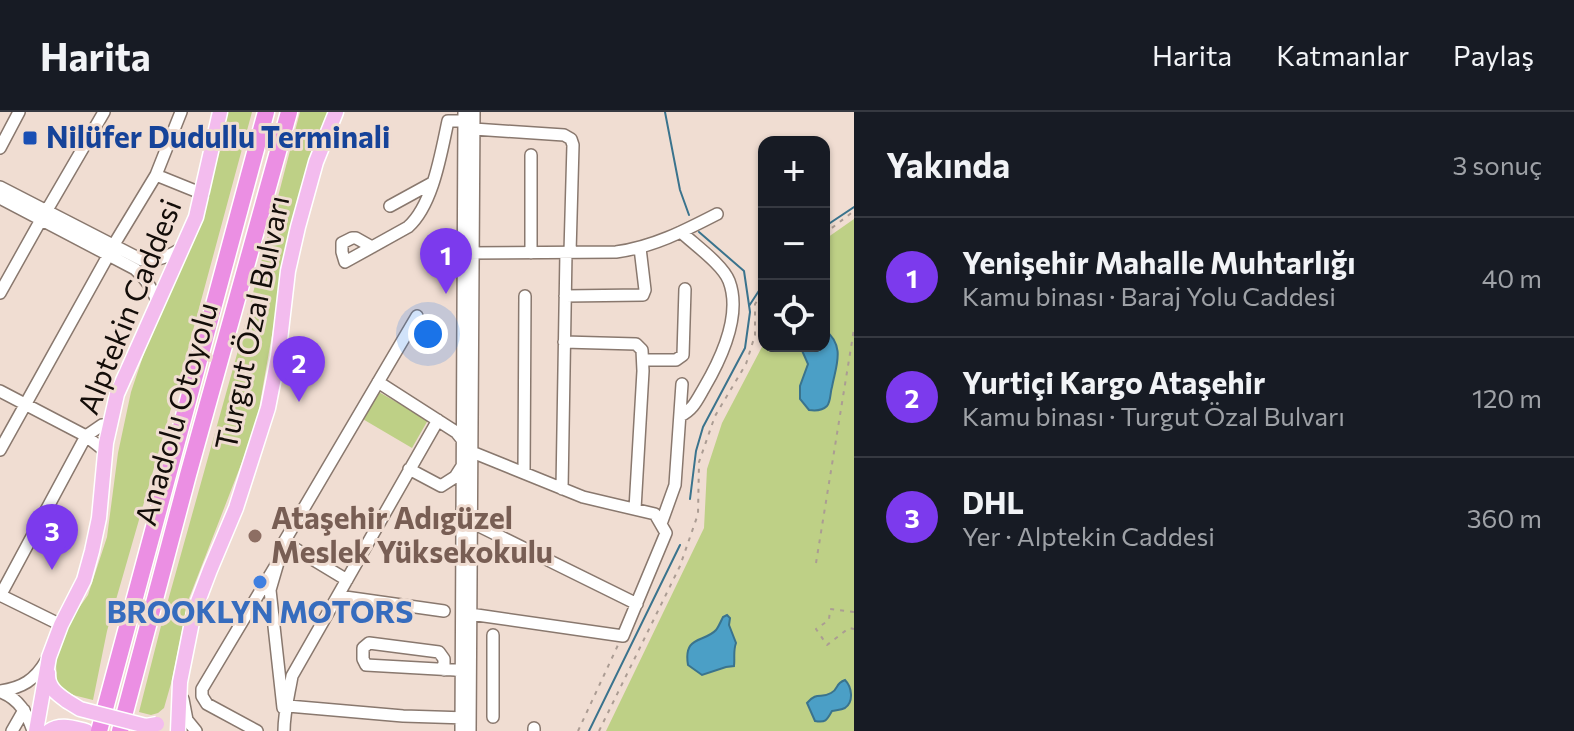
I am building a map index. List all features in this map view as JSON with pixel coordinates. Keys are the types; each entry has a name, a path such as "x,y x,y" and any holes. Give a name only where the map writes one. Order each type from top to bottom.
{"highway":[{"name":"Anadolu Otoyolu","path":"99,731 266,112"},
{"name":"Anadolu Otoyolu","path":"120,731 289,112"}],"main road":[{"name":"Alptekin Caddesi","path":"34,731 49,657 84,580 92,551 99,518 105,451 117,394 184,247 203,194 220,112"},
{"name":"Turgut Özal Bulvarı","path":"178,731 180,682 194,612 236,508 268,408 278,357 288,271 298,227 316,162 336,112"},
{"path":"49,657 48,679 56,694 80,709 146,726 157,724 170,712 180,682"},
{"path":"49,731 67,726 86,731"}],"street":[{"path":"0,148 19,112"},
{"path":"0,293 104,112"},
{"path":"0,450 156,175 181,112"},
{"path":"461,731 465,718 466,667 462,439 474,112"},
{"path":"372,247 416,220 438,165 448,117 464,117 472,452 470,614 466,667"},
{"path":"474,129 564,135 571,139 573,145 565,296 562,489"},
{"path":"531,155 531,253"},
{"path":"156,175 203,194"},
{"path":"390,206 432,183"},
{"path":"0,187 111,250 143,275 158,303"},
{"path":"0,198 44,214"},
{"path":"467,253 616,252 640,248 717,214"},
{"path":"680,416 696,403 724,350 732,302 725,273 681,232"},
{"path":"111,250 154,261 167,258 184,247"},
{"path":"565,296 643,295 640,248"},
{"path":"643,360 676,360 683,355 685,289"},
{"path":"524,473 525,296"},
{"path":"286,711 270,590 284,542 417,316"},
{"path":"564,342 636,344 641,347 643,360 635,509"},
{"path":"378,382 456,432 472,452 583,497 635,509 658,519 666,533 623,636 470,614"},
{"path":"658,519 675,485 682,384"},
{"path":"0,391 86,436 105,451"},
{"path":"284,731 292,676 438,420"},
{"path":"61,625 0,596 86,436 102,425 109,426"},
{"path":"409,469 441,486 455,477 472,452"},
{"path":"471,525 477,525 637,604"},
{"path":"284,542 347,580"},
{"path":"257,731 207,704 202,689 279,560"},
{"path":"338,596 444,611"},
{"path":"493,635 493,717"},
{"path":"444,670 444,659 439,652 369,643 363,648 366,665 444,670 493,663"},
{"path":"0,692 13,690 32,680 49,657"},
{"path":"180,682 187,720 196,731"},
{"path":"0,692 10,696 24,710 34,731"},
{"path":"12,731 24,710"},
{"path":"286,711 465,718"},
{"path":"402,731 403,716"},
{"path":"465,718 470,731"}],"path":[{"path":"830,229 854,211"},
{"path":"599,731 680,566 698,514 699,462 715,416 746,364 755,335 755,304 758,300"},
{"path":"816,563 854,329"},
{"path":"854,612 830,609 829,620 816,629 827,645 849,628 854,629"},
{"path":"579,730 623,636"}],"green space":[{"path":"225,112 252,112 107,631 93,700 69,694 57,683 56,662 64,629 88,595 107,537 118,453 131,392"},
{"path":"300,112 330,112 304,176 289,238 256,426 188,601 164,708 151,715 139,712 239,347"},
{"path":"854,219 854,731 606,731 704,528 707,469 722,423 759,352 830,352 830,236"},
{"path":"377,391 428,420 412,448 361,418"}],"water":[{"path":"830,334 838,356 828,404 821,410 809,410 800,399 800,386 808,364 803,352 830,352"},
{"path":"727,615 736,643 734,666 702,675 688,665 687,655 691,644 716,630"},
{"path":"845,680 851,694 848,705 832,711 824,721 815,721 807,703 816,696 831,693"}],"waterway":[{"path":"665,112 680,190 689,215"},
{"path":"830,223 854,207"},
{"path":"690,499 696,451 703,427 745,348 750,312 744,271 699,232"},
{"path":"749,306 758,292"},
{"path":"589,731 680,545"}],"place":[{"name":"Nilüfer Dudullu Terminali","path":"30,138"},
{"name":"Yenişehir Mahalle Muhtarlığı","path":"446,294"},
{"name":"Yurtiçi Kargo Ataşehir","path":"299,402"},
{"name":"Ataşehir Adıgüzel Meslek Yüksekokulu","path":"255,536"},
{"name":"DHL","path":"52,570"},
{"name":"BROOKLYN MOTORS","path":"260,582"}]}
